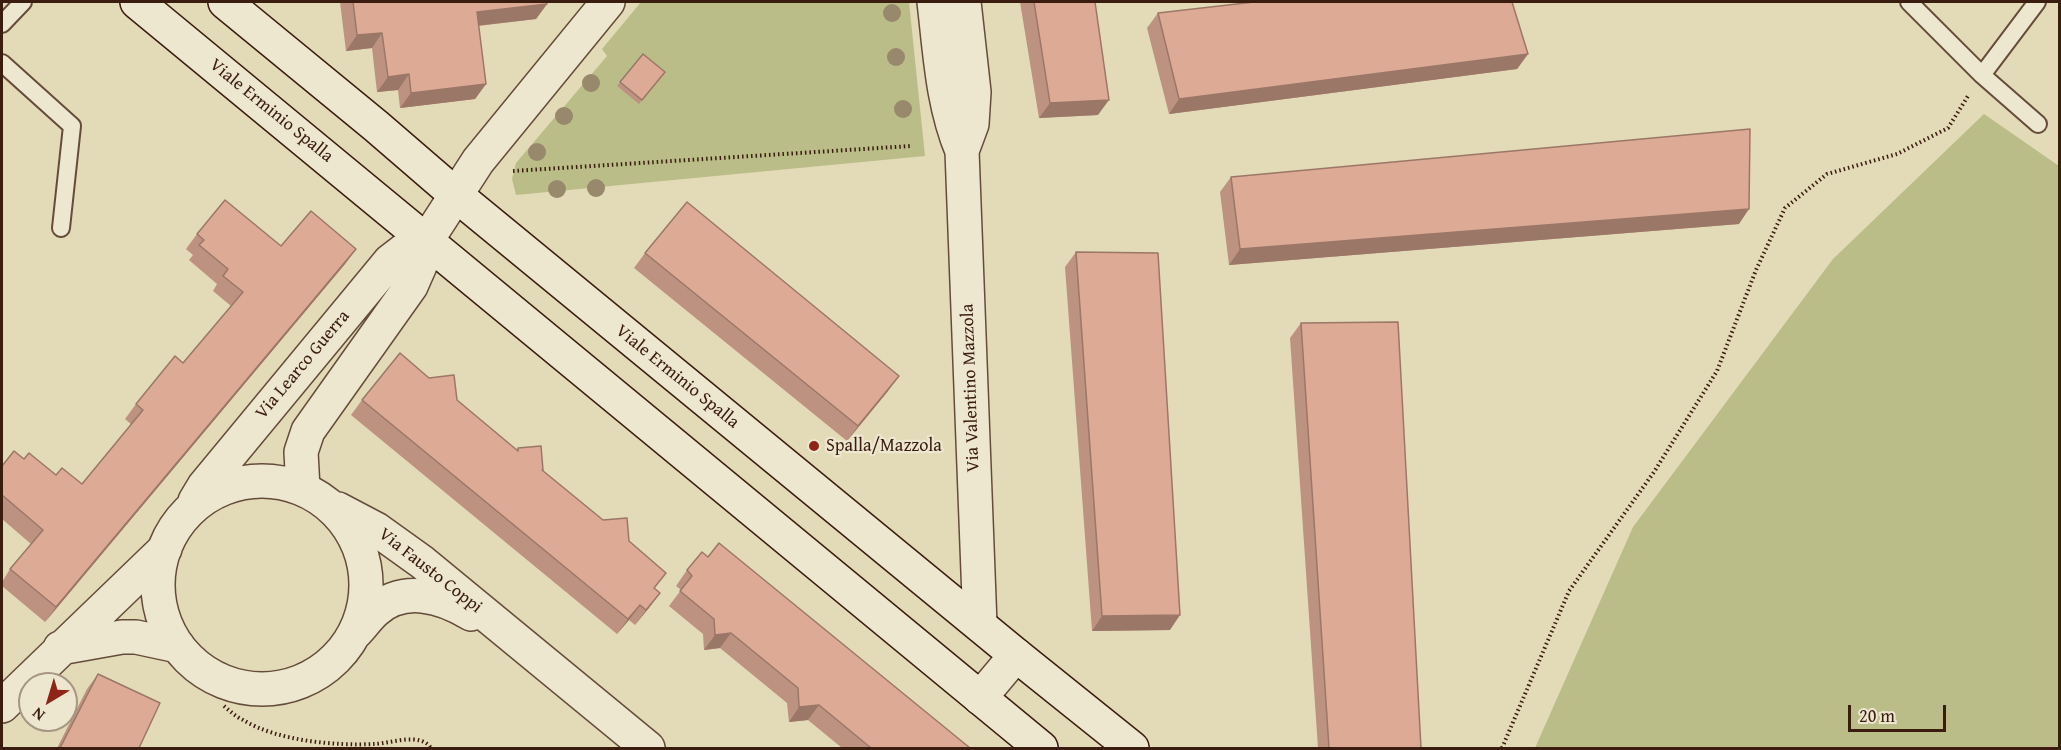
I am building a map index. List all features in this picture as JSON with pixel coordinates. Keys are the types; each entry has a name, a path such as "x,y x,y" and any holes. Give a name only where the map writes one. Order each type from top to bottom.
{"street":[{"name":"Viale Erminio Spalla","path":"137,2 1041,748"},
{"name":"Viale Erminio Spalla","path":"225,2 456,195 1132,748"},
{"name":"Via Learco Guerra","path":"315,496 302,452 308,431 411,286 427,240 478,160 608,2"},
{"name":"Via Valentino Mazzola","path":"934,2 945,96 953,129 962,151 980,625"},
{"name":"Via Valentino Mazzola","path":"962,151 972,124 974,92 964,2"},
{"name":"Via Learco Guerra","path":"193,505 204,486 376,277 403,251 427,240"},
{"path":"245,482 275,482 315,496 348,525 361,551 367,592 364,608 354,634 333,661 321,670 290,685 272,688 238,686 215,677 195,664 178,646 163,616 159,598 160,565 176,527 193,505 217,491 245,482"},
{"name":"Via Fausto Coppi","path":"315,496 376,529 422,562 646,748"},
{"path":"2,706 165,549"},
{"name":"Via Fausto Coppi","path":"354,634 376,610 386,604 404,597 424,595 456,604 526,648"},
{"path":"60,648 122,637 145,638 178,646"},
{"path":"980,698 1016,655"}],"lane":[{"path":"2,24 23,2"},
{"path":"1909,2 1982,75 2038,124"},
{"path":"1982,75 2037,2"},
{"path":"2,63 72,126 61,228"}],"path":[{"path":"1502,748 1569,591 1654,472 1717,371 1756,270 1785,208 1827,174 1897,154 1948,128 1982,75"},
{"path":"507,175 512,171 910,146"},
{"path":"224,706 243,720 279,734 329,743 374,744 415,739 427,743 431,748"}],"green space":[{"path":"641,2 909,2 925,156 516,195 512,179 516,163 607,56 602,49"},
{"path":"1984,114 2059,166 2059,748 1535,748 1633,527 1833,259"}],"building":[{"path":"353,2 546,2 547,4 477,12 486,84 411,93 409,74 388,77 382,33 357,35"},
{"path":"1034,2 1095,2 1109,100 1050,103"},
{"path":"1254,2 1512,2 1528,54 1179,99 1158,13"},
{"path":"643,54 665,72 642,100 620,82"},
{"path":"1750,129 1749,209 1240,249 1231,177"},
{"path":"225,200 281,246 311,211 356,249 56,607 10,569 43,530 2,495 2,466 14,451 24,459 29,453 56,475 62,468 82,484 143,410 136,404 175,356 183,363 243,292 223,276 228,269 199,245 204,240 197,234"},
{"path":"687,202 899,376 858,426 645,253"},
{"path":"1076,252 1158,253 1180,615 1102,616"},
{"path":"1398,322 1421,748 1329,748 1301,323"},
{"path":"400,353 429,378 454,375 457,400 518,451 518,448 541,446 542,470 603,520 627,518 629,541 666,573 654,588 660,593 646,610 640,605 628,619 362,400"},
{"path":"719,543 970,748 871,748 819,705 799,707 798,688 731,633 715,635 714,619 680,591 692,576 687,570 702,552 708,557"},
{"path":"98,674 160,703 139,748 60,748 68,732 78,732 78,713"}],"place":[{"name":"Spalla/Mazzola","path":"814,446"}]}
